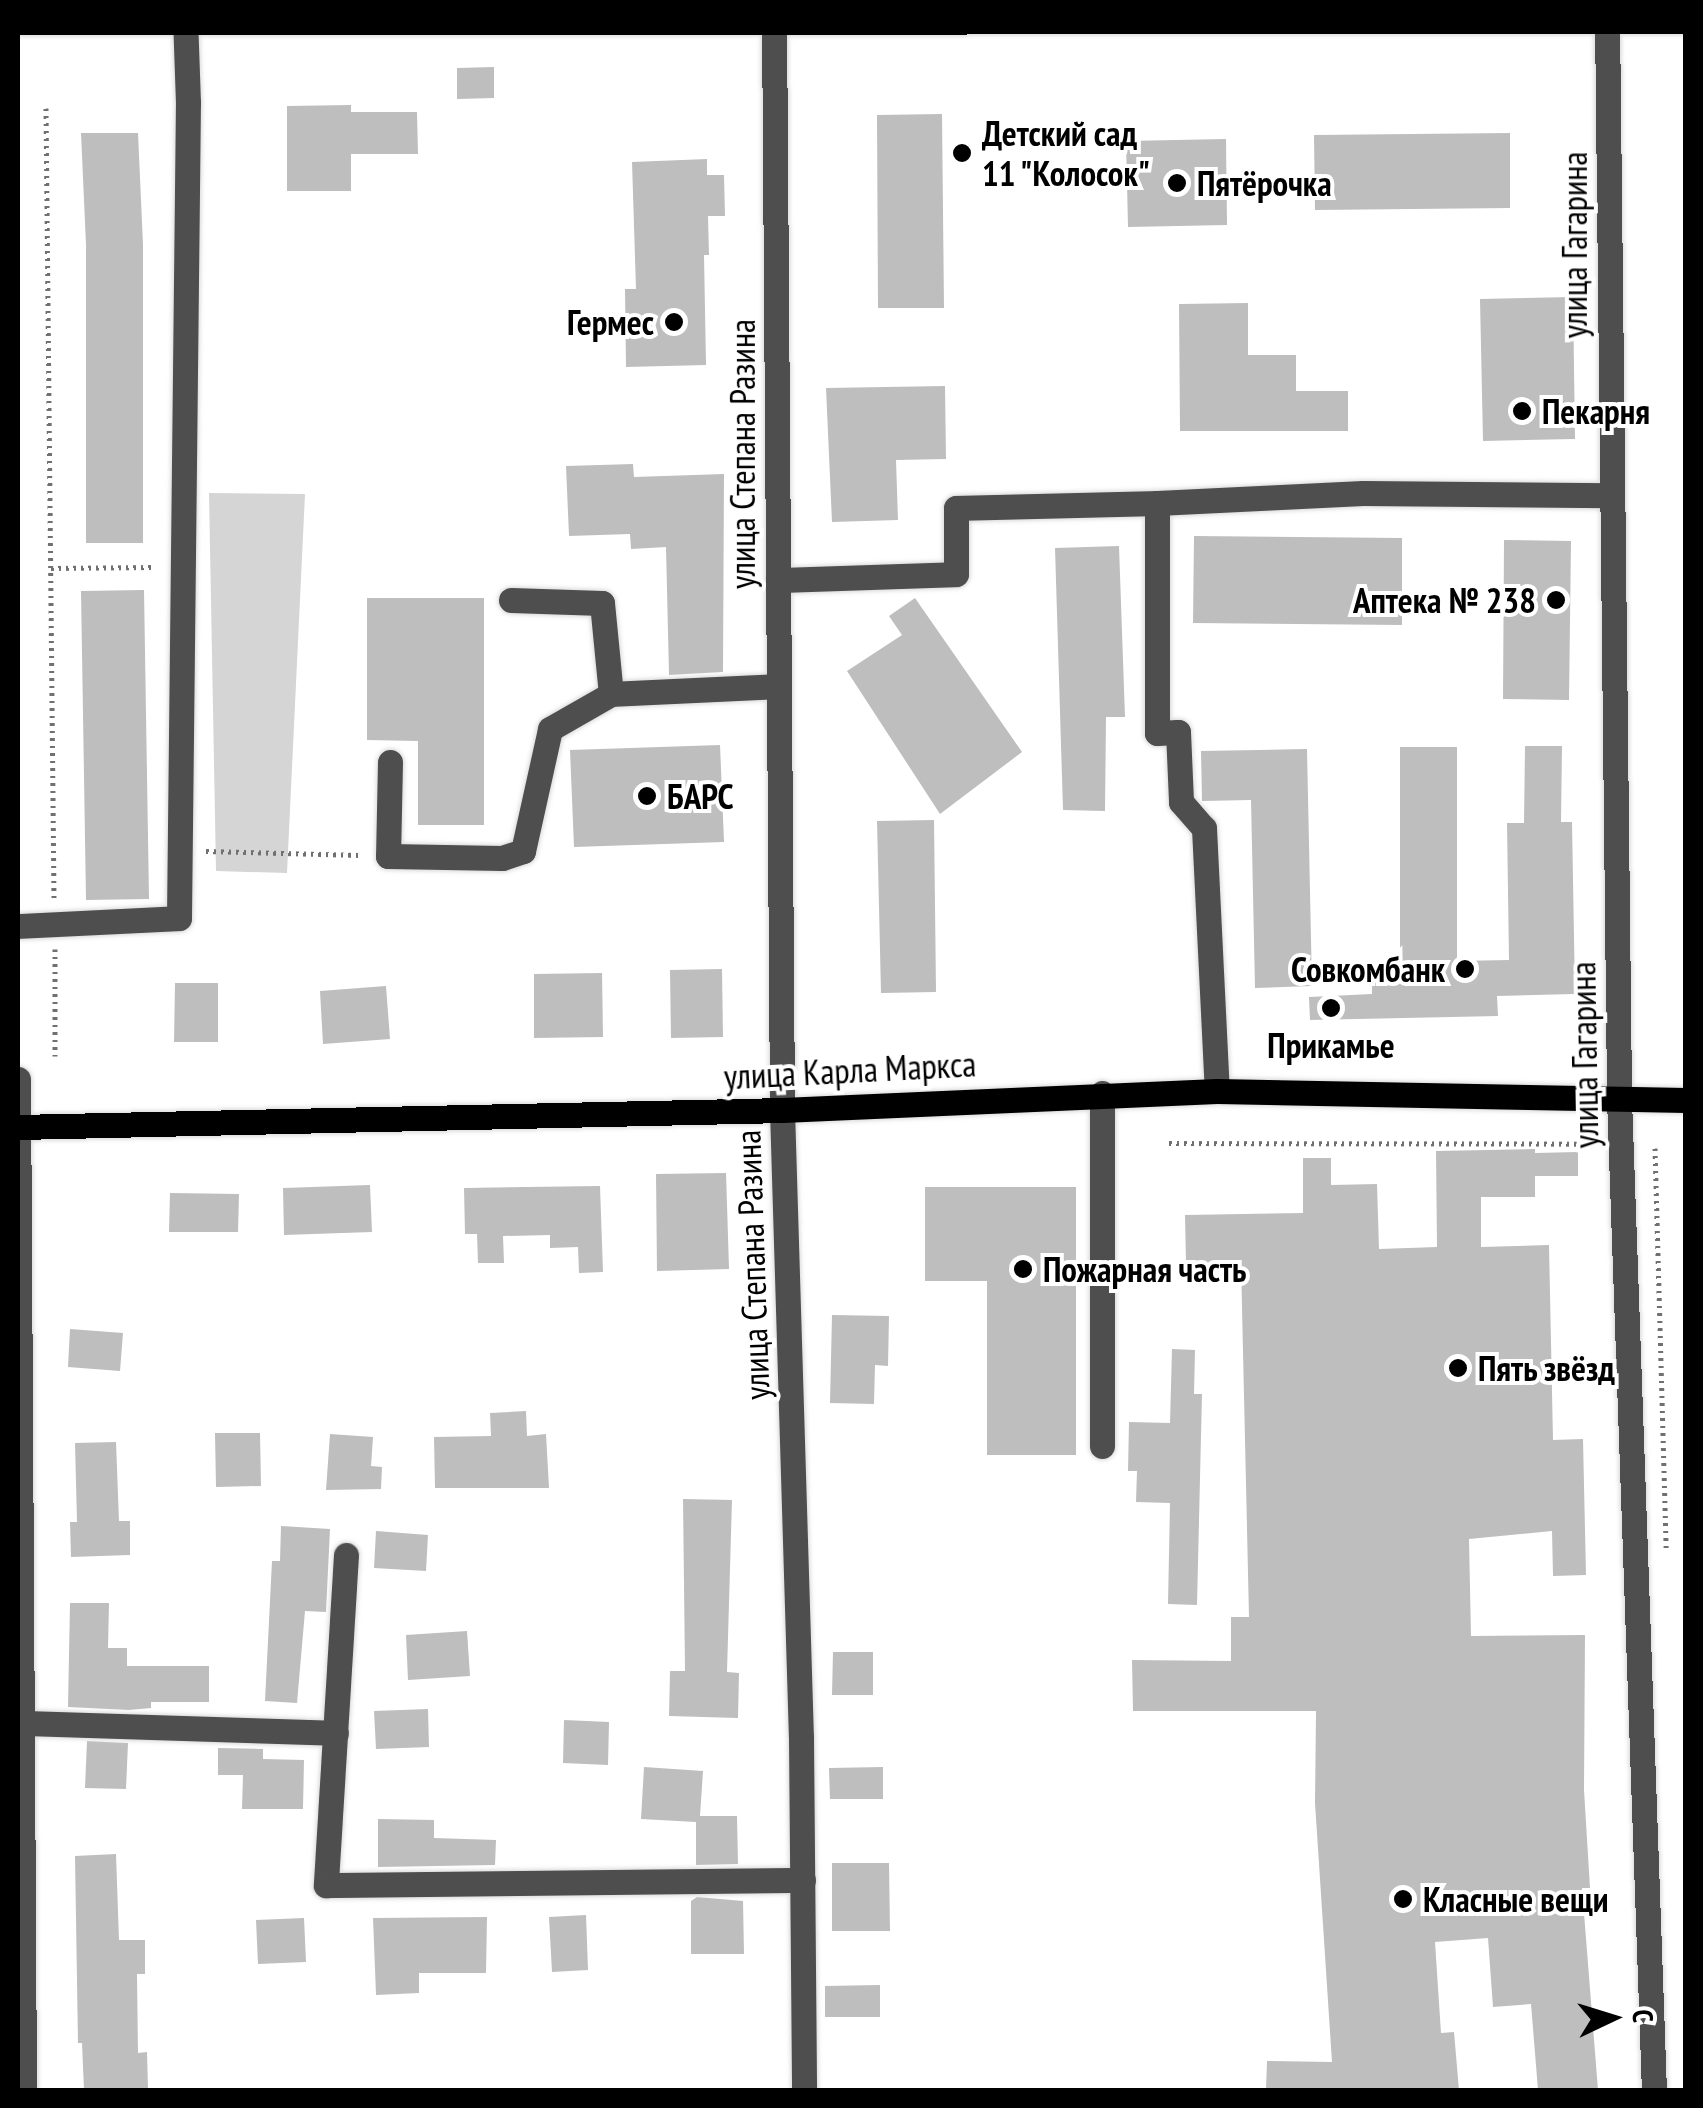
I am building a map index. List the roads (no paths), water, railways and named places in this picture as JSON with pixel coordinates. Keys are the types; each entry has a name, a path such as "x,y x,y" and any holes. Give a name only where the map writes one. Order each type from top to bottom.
{"main road":[{"path":"18,22 1686,21"},
{"name":"улица Карла Маркса","path":"18,1127 782,1110 1102,1093 1686,1100"}],"street":[{"name":"улица Гагарина","path":"1607,19 1619,1099 1654,2090"},
{"path":"18,926 179,918 185,20"},
{"name":"улица Степана Разина","path":"774,20 782,1110 803,1880 804,2090"},
{"path":"778,580 956,574 956,508 1363,494 1611,495"},
{"path":"1157,503 1157,733 1178,732 1181,802 1204,828 1217,1092"},
{"path":"511,600 602,603 611,694"},
{"path":"390,762 388,856 502,858 524,851 550,729 611,694 779,686"},
{"path":"18,1080 24,2090"},
{"path":"1102,1093 1102,1446"},
{"path":"346,1555 326,1886 803,1880"},
{"path":"22,1722 336,1733"}],"place":[{"name":"Детский сад 11 \"Колосок\"","path":"962,153"},
{"name":"Пятёрочка","path":"1177,183"},
{"name":"Гермес","path":"674,322"},
{"name":"Пекарня","path":"1522,411"},
{"name":"Аптека № 238","path":"1556,600"},
{"name":"БАРС","path":"647,796"},
{"name":"Совкомбанк","path":"1465,969"},
{"name":"Прикамье","path":"1331,1008"},
{"name":"Пожарная часть","path":"1023,1269"},
{"name":"Пять звёзд","path":"1458,1368"},
{"name":"Класные вещи","path":"1403,1899"}]}
